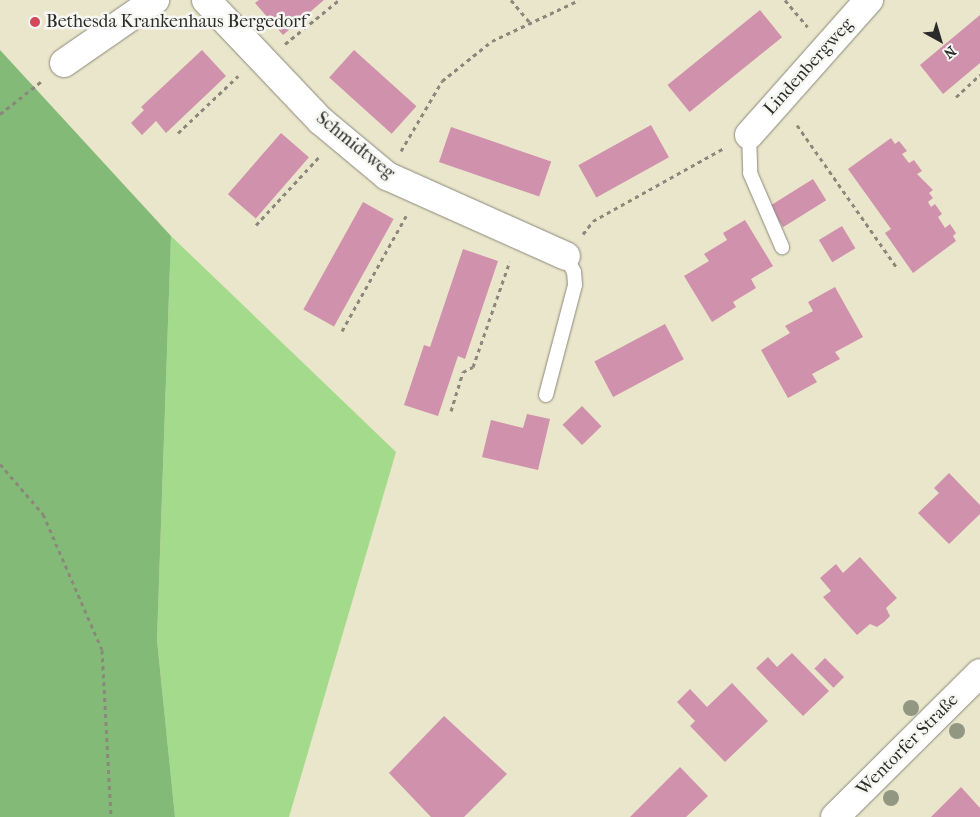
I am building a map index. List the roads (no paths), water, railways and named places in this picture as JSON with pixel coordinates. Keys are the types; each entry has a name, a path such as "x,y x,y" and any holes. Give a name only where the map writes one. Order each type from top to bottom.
{"street":[{"path":"64,63 155,0"},
{"name":"Schmidtweg","path":"206,0 338,136 387,176 566,256"},
{"name":"Lindenbergweg","path":"749,135 869,0"},
{"name":"Wentorfer Straße","path":"835,817 980,673"}],"lane":[{"path":"749,135 750,173 782,247"},
{"path":"546,395 575,285 574,272 566,256"}],"place":[{"name":"Bethesda Krankenhaus Bergedorf","path":"35,22"}]}
